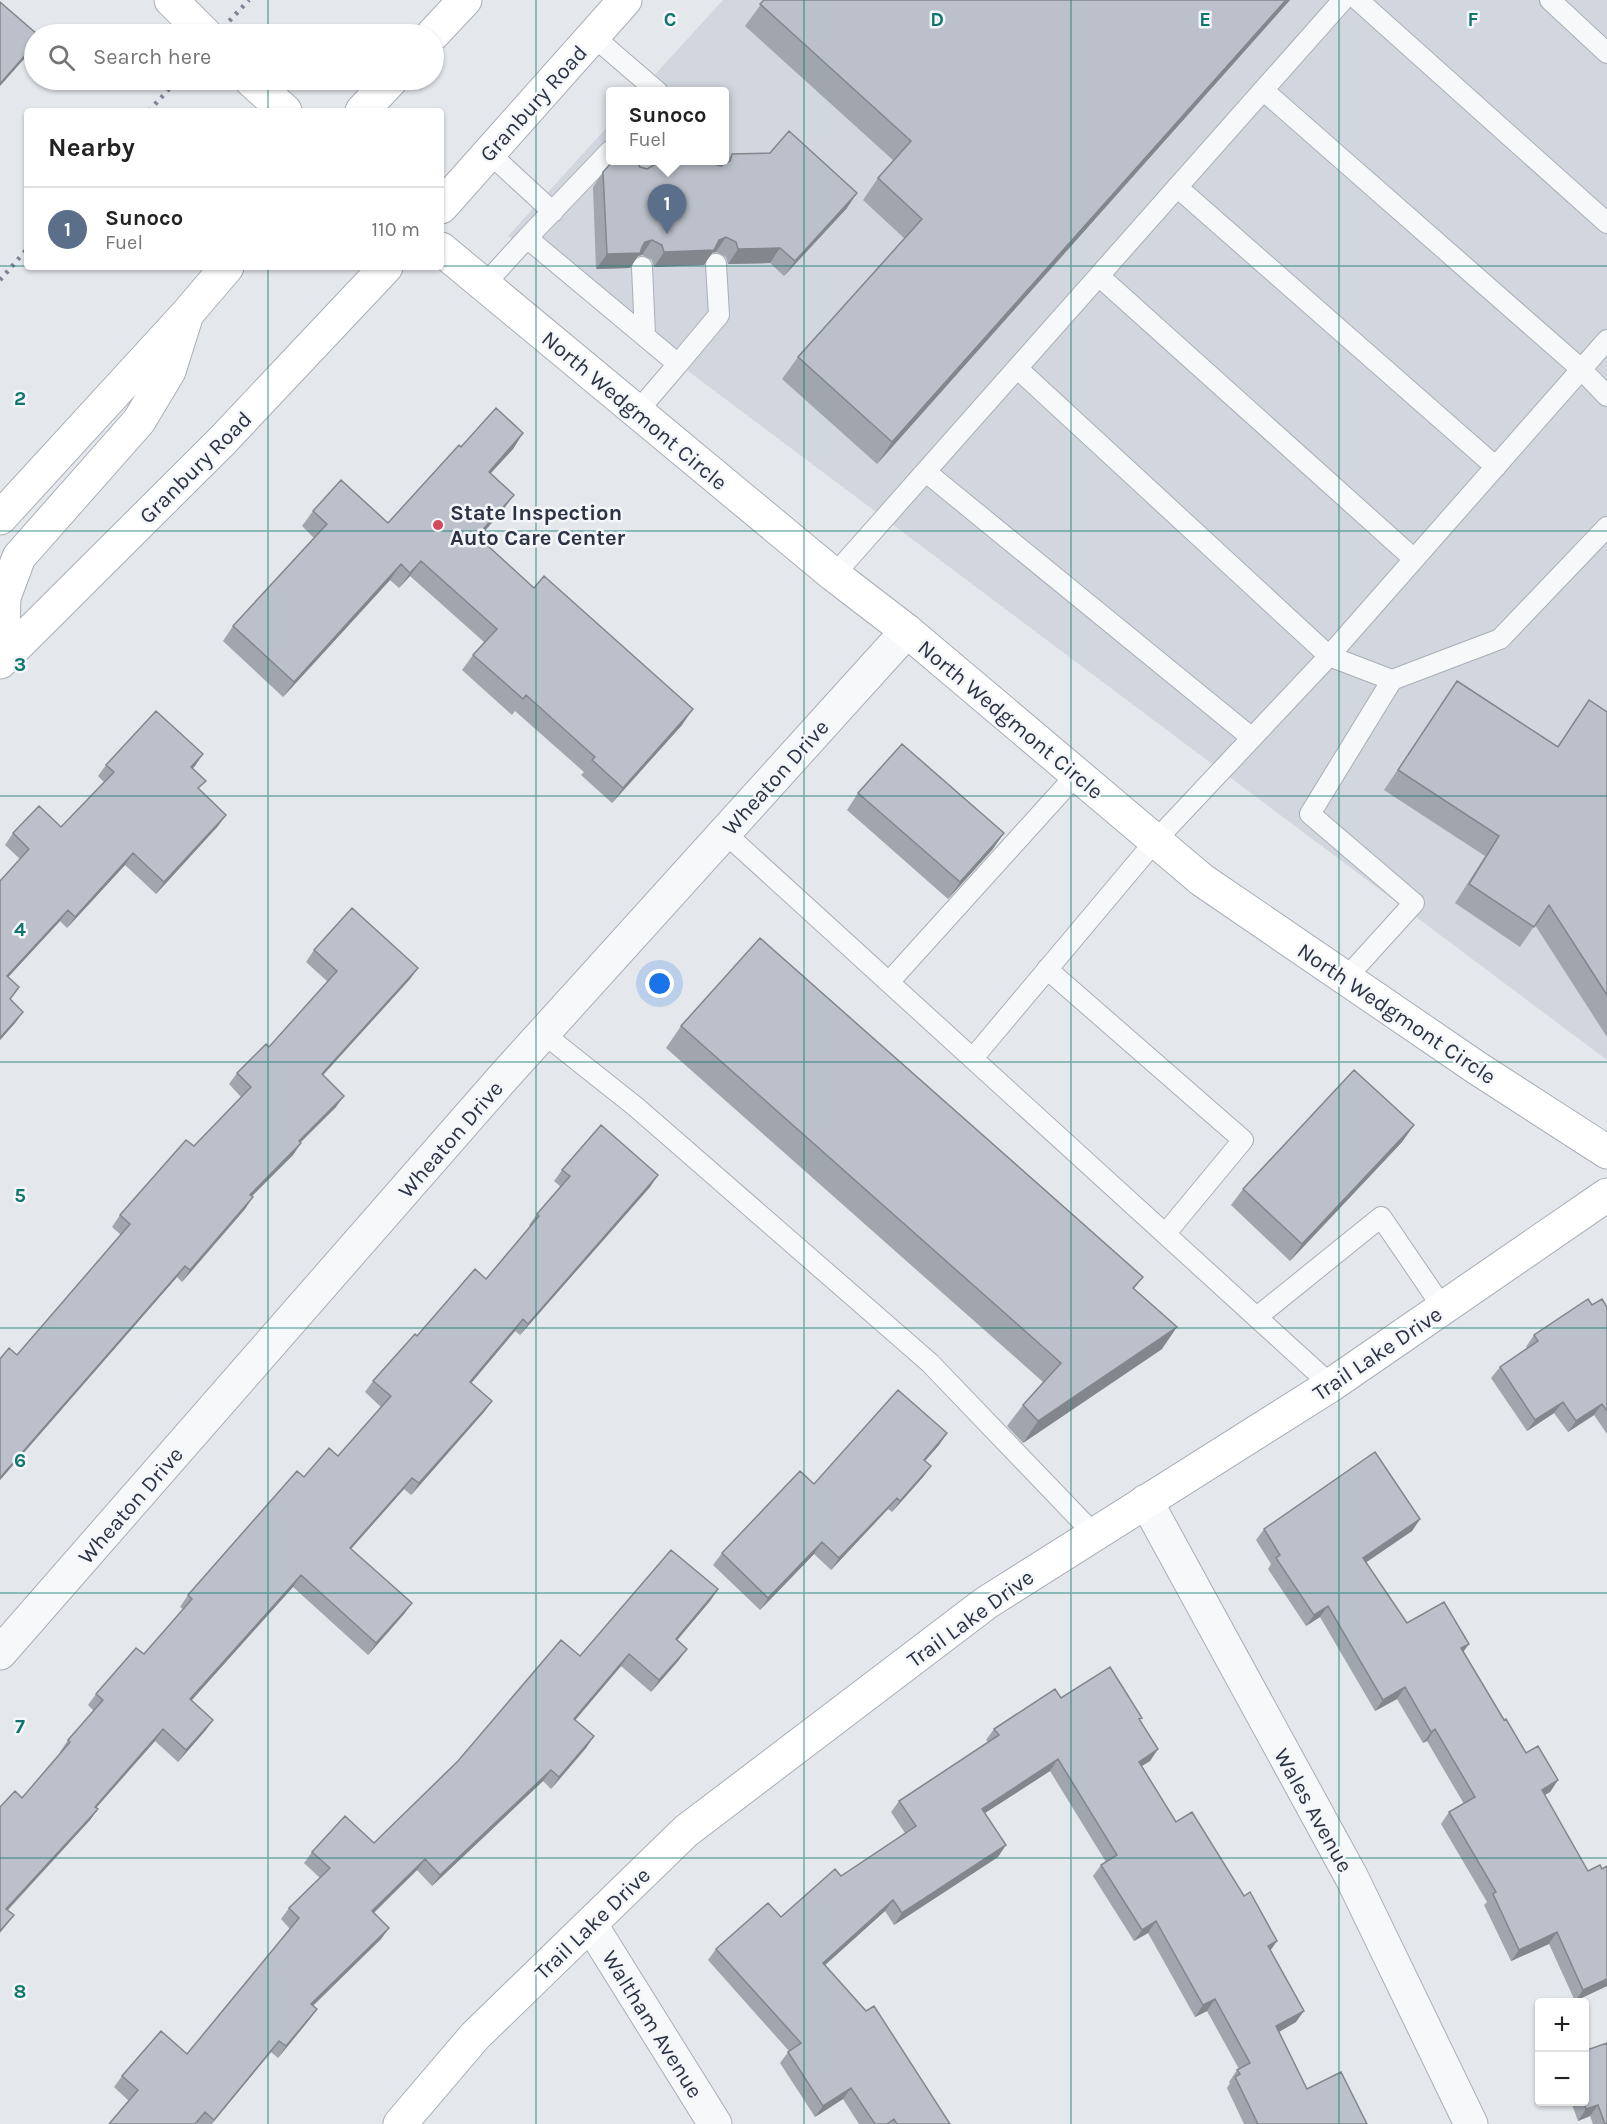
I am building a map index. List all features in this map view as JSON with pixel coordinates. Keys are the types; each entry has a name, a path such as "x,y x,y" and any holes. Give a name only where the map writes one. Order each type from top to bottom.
{"street":[{"path":"171,0 194,24"},
{"path":"442,24 465,0"},
{"name":"Granbury Road","path":"444,204 625,0"},
{"path":"262,90 282,108"},
{"path":"365,108 382,90"},
{"name":"North Wedgmont Circle","path":"444,252 834,575 907,632 1202,880 1477,1068 1607,1152"},
{"path":"0,518 224,270"},
{"name":"Granbury Road","path":"1,663 222,441 383,270"},
{"path":"1,663 3,597 19,557 139,421 169,371 187,314"},
{"name":"Wheaton Drive","path":"0,1653 544,1034 907,632"},
{"name":"Trail Lake Drive","path":"400,2124 475,2036 686,1831 986,1603 1331,1385 1607,1196"},
{"name":"Wales Avenue","path":"1146,1501 1352,1878 1471,2124"},
{"name":"Waltham Avenue","path":"591,1925 715,2124"}],"lane":[{"path":"834,575 1343,0"},
{"path":"1358,0 1607,223"},
{"path":"1550,0 1607,53"},
{"path":"593,36 652,87"},
{"path":"1263,90 1581,369 1607,396"},
{"path":"489,153 553,212"},
{"path":"484,285 606,155"},
{"path":"1177,187 1496,467"},
{"path":"527,238 678,363"},
{"path":"637,412 719,315 716,264"},
{"path":"642,267 645,335"},
{"path":"1099,276 1414,560"},
{"path":"973,1058 1156,840 1329,656 1607,340"},
{"path":"1017,368 1329,656 1392,680"},
{"path":"926,472 1252,738"},
{"path":"1346,978 1414,903 1310,814 1392,680 1500,639 1607,527"},
{"path":"889,982 1077,774"},
{"path":"725,833 1331,1385"},
{"path":"1047,969 1243,1140 1166,1233"},
{"path":"544,1034 636,1107 930,1363 1094,1534"},
{"path":"1257,1317 1381,1217 1443,1308"}],"shaded area":[{"path":"723,0 1607,0 1607,1060 508,236 606,128 606,165 729,165 729,87 644,87"}],"building":[{"path":"764,0 1286,0 892,442 798,357 922,219 878,178 911,141 760,4"},
{"path":"0,2 25,24 24,56 0,84"},
{"path":"789,131 857,193 795,261 780,248 738,249 736,242 726,237 719,240 714,250 664,252 662,245 652,240 645,242 640,253 607,254 603,172 609,165 639,165 647,169 654,165 721,166 729,165 732,154 770,153"},
{"path":"496,408 523,433 489,472 514,495 477,536 534,588 544,576 693,709 623,788 592,760 595,757 526,695 523,699 473,655 497,629 421,561 410,573 401,564 294,682 233,626 327,524 313,511 341,480 388,523"},
{"path":"1457,681 1558,747 1589,700 1607,712 1607,995 1549,905 1534,927 1469,884 1499,836 1398,770"},
{"path":"156,711 203,754 191,767 206,781 198,788 226,815 164,882 133,853 75,917 68,910 7,976 19,987 10,999 23,1012 0,1038 0,881 29,849 13,833 39,806 61,827 114,772 106,765"},
{"path":"902,744 1004,833 960,882 858,793"},
{"path":"352,908 418,968 322,1074 344,1096 250,1195 253,1197 190,1270 185,1266 0,1478 0,1359 9,1348 17,1355 130,1224 120,1215 186,1140 194,1146 251,1087 237,1073 266,1044 269,1047 337,971 314,950"},
{"path":"760,938 1143,1277 1133,1288 1177,1327 1038,1421 1023,1405 1061,1363 681,1026"},
{"path":"1354,1070 1414,1125 1302,1244 1243,1189"},
{"path":"601,1125 658,1175 528,1324 523,1319 470,1382 492,1401 419,1483 412,1478 350,1548 412,1603 376,1643 301,1575 190,1699 213,1720 186,1750 163,1729 95,1807 98,1809 6,1909 14,1915 0,1931 0,1807 15,1791 22,1798 103,1700 96,1694 136,1648 144,1654 192,1599 188,1595 297,1471 304,1477 329,1448 338,1456 391,1396 373,1381 415,1334 417,1336 475,1269 486,1279 570,1176 562,1170"},
{"path":"1588,1299 1592,1305 1602,1299 1607,1307 1607,1411 1602,1404 1576,1421 1563,1402 1535,1420 1500,1367 1538,1341 1534,1335"},
{"path":"898,1390 947,1433 924,1460 931,1466 900,1501 897,1498 839,1558 822,1542 768,1598 722,1553 800,1471 814,1484"},
{"path":"1375,1452 1420,1519 1363,1558 1407,1623 1444,1602 1469,1644 1461,1648 1504,1720 1506,1719 1526,1753 1538,1746 1558,1780 1542,1790 1588,1871 1600,1865 1602,1869 1607,1866 1607,1979 1583,1990 1557,1932 1519,1950 1493,1894 1496,1892 1449,1812 1475,1797 1435,1729 1431,1732 1405,1687 1383,1700 1328,1606 1314,1615 1276,1558 1280,1555 1264,1529"},
{"path":"671,1550 718,1589 676,1639 687,1649 659,1680 629,1654 574,1719 594,1736 559,1777 551,1770 440,1875 425,1859 372,1911 389,1928 311,2004 317,2009 286,2046 279,2041 214,2120 205,2112 195,2124 109,2124 138,2090 122,2076 161,2031 187,2054 299,1918 289,1908 330,1868 312,1852 345,1816 374,1843 458,1761 561,1640 580,1656"},
{"path":"1110,1667 1142,1718 1139,1719 1158,1749 1139,1762 1176,1822 1192,1812 1244,1896 1250,1892 1277,1941 1268,1946 1304,2011 1276,2026 1307,2089 1341,2072 1367,2124 1258,2124 1235,2077 1240,2074 1237,2070 1250,2063 1215,1999 1203,2005 1156,1921 1142,1930 1101,1865 1117,1855 1058,1759 982,1809 1006,1845 902,1913 893,1900 823,1963 866,2011 874,2006 950,2124 897,2124 894,2119 887,2124 875,2124 851,2088 823,2106 788,2052 801,2043 716,1949 768,1903 781,1917 835,1869 841,1876 916,1826 899,1801 999,1735 994,1729 1055,1689 1061,1698"},
{"path":"1607,2043 1607,2124 1605,2124 1598,2105 1586,2109 1585,2106 1589,2106 1589,2049"}],"railway":[{"path":"226,24 249,0"},
{"path":"152,108 168,90"},
{"path":"0,280 24,252"}],"place":[{"name":"Sunoco","path":"667,234"},
{"name":"State Inspection Auto Care Center","path":"438,525"}]}
